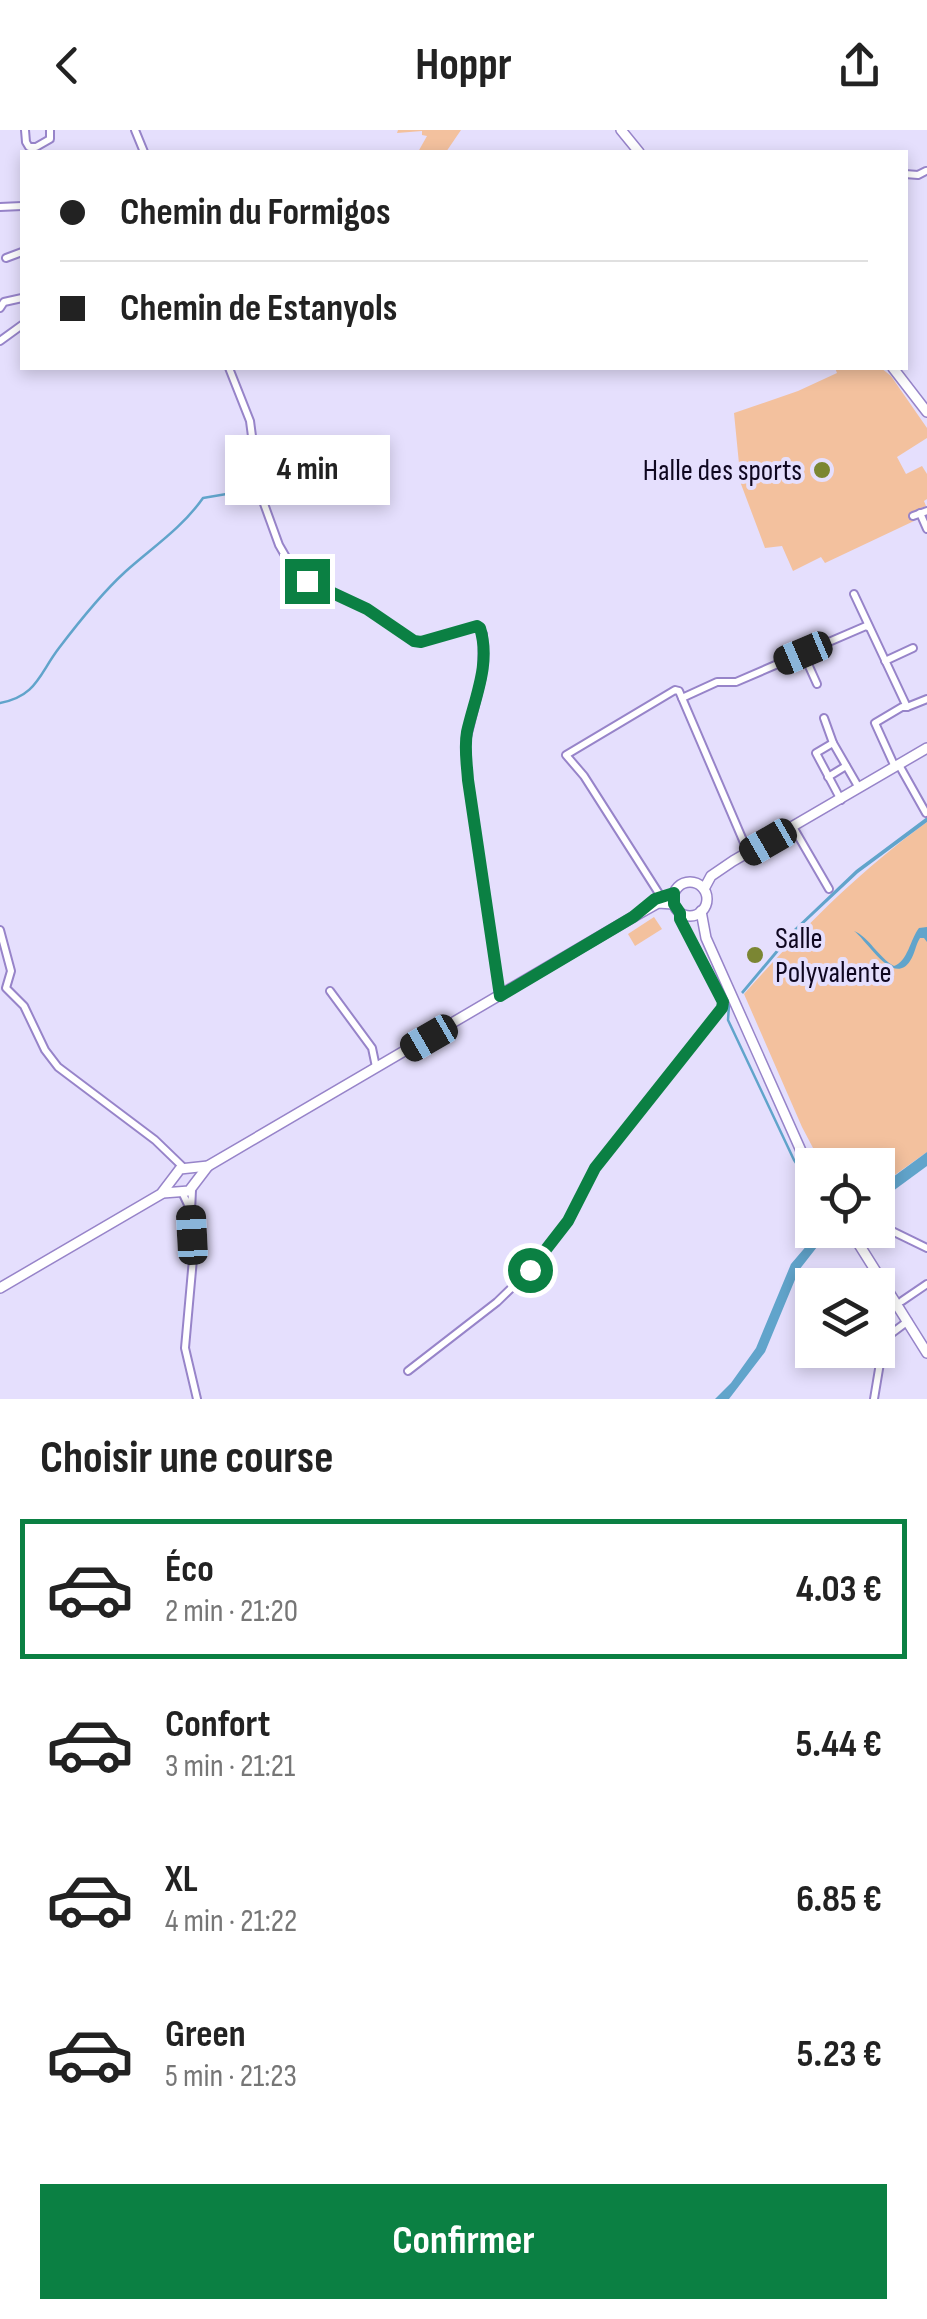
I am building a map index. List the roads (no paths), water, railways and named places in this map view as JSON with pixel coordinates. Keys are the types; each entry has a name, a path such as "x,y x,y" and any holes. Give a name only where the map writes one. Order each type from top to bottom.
{"main road":[{"path":"620,130 638,150"},
{"path":"895,370 927,412"},
{"path":"674,904 680,885 699,886 748,852 927,748"},
{"path":"699,886 706,902 701,911 706,938 801,1148"},
{"path":"674,904 706,938"},
{"path":"0,1288 161,1194 187,1188 208,1166 633,917 644,906 674,904 701,911"},
{"path":"161,1194 180,1172 208,1166"},
{"path":"180,1172 195,1174 187,1188"},
{"path":"180,1172 174,1185 187,1188"},
{"path":"862,1248 927,1353"}],"street":[{"path":"25,130 29,150 50,139 50,130"},
{"path":"6,258 20,253"},
{"path":"230,370 250,421 259,490 279,546 294,571 367,609 414,641 480,628 482,677 465,745 500,996"},
{"path":"920,513 927,529"},
{"path":"854,594 907,707"},
{"path":"680,694 716,682 736,682 868,627"},
{"path":"884,661 913,648"},
{"path":"803,653 818,684"},
{"path":"408,1371 497,1302 530,1270 568,1221 595,1168 722,1008 720,994 674,904 566,755 675,690 748,852"},
{"path":"926,814 875,723 902,707 927,699"},
{"path":"824,718 833,743 860,789"},
{"path":"833,743 816,753 841,800"},
{"path":"828,777 846,766"},
{"path":"793,826 829,889"},
{"path":"0,930 11,971 3,986 24,1006 45,1050 58,1067 155,1140 180,1172"},
{"path":"330,991 372,1048 377,1068"},
{"path":"187,1188 193,1259 185,1348 197,1399"},
{"path":"895,1232 927,1248"},
{"path":"902,1301 927,1284"},
{"path":"874,1399 884,1339 908,1320"}],"water":[{"path":"927,817 927,822 858,873 796,931 741,992 793,930 856,870"},
{"path":"927,927 927,942 920,938 910,961 896,969 880,959 854,931 894,966 906,955 919,928"},
{"path":"927,1152 927,1166 895,1190 895,1176"},
{"path":"805,1248 816,1248 801,1268 795,1268 795,1280 765,1352 729,1399 715,1399 756,1348 791,1264"}],"waterway":[{"path":"0,703 30,689 99,599 203,498 256,489"},
{"path":"729,1005 728,1020 795,1161"}],"place":[{"name":"Halle des sports","path":"822,470"},
{"name":"Salle Polyvalente","path":"755,955"}]}
